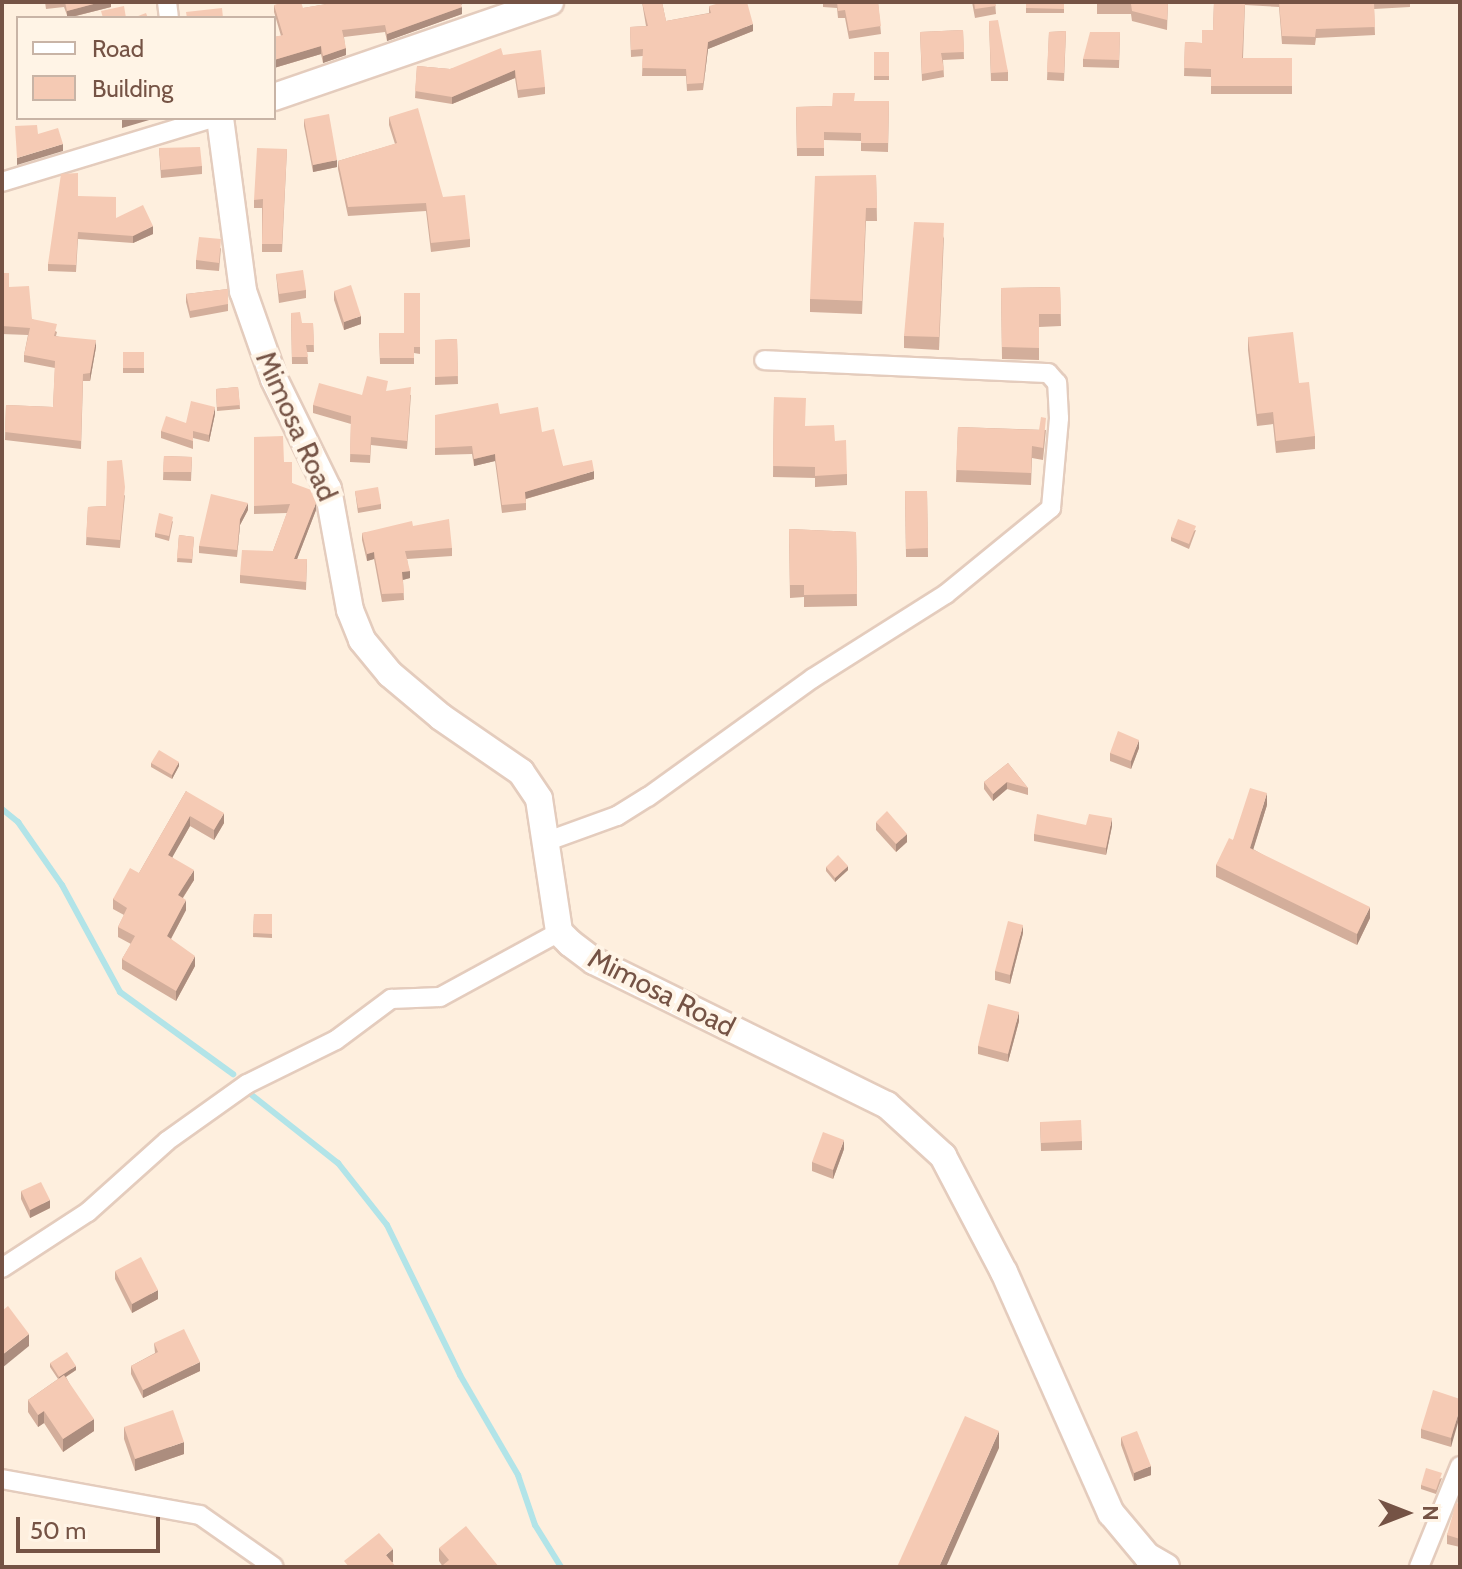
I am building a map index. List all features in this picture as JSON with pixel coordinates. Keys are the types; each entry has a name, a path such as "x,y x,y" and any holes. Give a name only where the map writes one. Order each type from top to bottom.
{"street":[{"path":"276,96 550,2"},
{"path":"2,182 203,120"},
{"name":"Mimosa Road","path":"206,120 243,291 274,379 328,489 350,610 362,640 390,674 441,717 521,772 539,799 559,932 594,961 887,1105 943,1156 1004,1272 1111,1513 1147,1556 1166,1567"},
{"path":"545,842 617,816 648,797 800,687 946,594 1051,508 1059,418 1057,383 1048,373 764,360"},
{"path":"2,1268 88,1212 167,1141 247,1084 336,1040 391,999 440,997 559,932"},
{"path":"1419,1567 1460,1466"},
{"path":"2,1479 200,1515 274,1567"}],"building":[{"path":"65,2 101,2 67,11"},
{"path":"301,2 303,8 338,2 460,2 462,7 387,34 385,25 342,30 346,48 323,56 321,46 276,59 276,37 283,35 274,5"},
{"path":"642,2 662,2 666,21 711,13 709,6 723,2 747,2 753,24 708,42 703,83 687,84 686,69 642,68 643,49 631,50 630,27 648,26"},
{"path":"837,2 878,2 881,26 849,31 845,10 838,11"},
{"path":"974,2 995,2 996,6 975,9"},
{"path":"1026,2 1064,2 1064,9 1026,8"},
{"path":"1097,2 1168,2 1167,20 1132,11 1131,4"},
{"path":"1214,2 1245,2 1242,58 1292,58 1292,86 1211,86 1211,69 1184,68 1185,42 1202,43 1202,30 1213,30"},
{"path":"1279,2 1374,2 1375,27 1316,29 1315,37 1282,36"},
{"path":"124,6 126,16 102,16 101,11"},
{"path":"222,8 223,16 187,16 186,12"},
{"path":"998,20 1008,72 991,73 989,21"},
{"path":"963,30 964,52 941,53 944,70 922,74 920,32"},
{"path":"1066,31 1064,73 1047,72 1049,32"},
{"path":"1090,32 1120,32 1119,60 1083,59"},
{"path":"501,48 503,55 541,50 545,87 518,90 515,70 452,97 415,91 417,66 450,69"},
{"path":"874,52 889,52 889,76 874,76"},
{"path":"833,93 855,93 854,101 889,101 888,143 861,143 861,133 824,132 824,148 797,148 796,107 832,106"},
{"path":"418,108 443,197 465,195 470,239 431,243 426,203 348,207 338,161 397,143 389,117"},
{"path":"329,114 337,160 313,165 304,119"},
{"path":"37,125 38,134 58,128 63,144 17,158 15,126"},
{"path":"200,147 202,166 161,170 159,148"},
{"path":"257,148 287,149 282,244 262,244 263,199 254,200"},
{"path":"78,173 78,196 116,197 116,218 143,205 153,226 133,236 78,232 76,265 48,264 61,174"},
{"path":"876,175 877,208 866,208 862,301 810,299 815,176"},
{"path":"914,222 944,223 939,337 904,336"},
{"path":"199,237 221,239 219,263 196,260"},
{"path":"303,270 306,290 279,294 276,274"},
{"path":"2,273 9,273 9,287 29,286 32,319 57,324 54,336 96,340 90,373 83,374 81,441 5,432 6,405 53,407 55,361 24,355 30,328 2,326"},
{"path":"351,285 361,316 344,322 334,291"},
{"path":"1060,287 1061,314 1039,314 1039,348 1002,347 1001,288"},
{"path":"228,289 228,304 190,311 186,294"},
{"path":"404,293 420,293 420,347 414,347 414,358 380,358 379,333 404,333"},
{"path":"300,312 302,323 313,323 314,345 306,345 308,357 292,357 291,313"},
{"path":"1293,332 1299,383 1309,382 1315,436 1276,441 1273,412 1257,414 1248,337"},
{"path":"457,339 458,376 435,377 435,340"},
{"path":"123,352 144,352 144,368 123,368"},
{"path":"367,376 388,381 386,391 411,387 407,441 371,437 370,455 350,454 351,416 313,405 319,383 362,395"},
{"path":"238,387 240,405 217,407 216,389"},
{"path":"774,397 806,398 805,426 834,425 835,441 846,440 847,474 815,476 815,467 773,466"},
{"path":"191,401 215,407 209,435 193,431 193,441 161,431 166,416 186,423"},
{"path":"498,403 500,414 538,407 542,432 554,429 563,466 592,460 594,471 525,492 526,503 502,505 495,454 474,459 472,446 435,448 435,415"},
{"path":"1041,417 1046,418 1043,448 1032,446 1031,473 956,470 958,427 1039,430"},
{"path":"283,436 284,462 292,462 292,483 314,491 316,503 294,559 307,559 306,582 240,575 242,550 273,551 290,504 254,506 254,437"},
{"path":"164,456 192,457 191,472 163,472"},
{"path":"122,460 125,487 120,540 86,537 88,507 106,506 107,461"},
{"path":"378,487 381,504 358,508 355,491"},
{"path":"905,491 927,491 928,548 906,549"},
{"path":"211,494 248,503 240,519 237,550 199,546"},
{"path":"159,513 173,517 169,536 155,533"},
{"path":"449,519 452,548 405,551 410,571 402,572 404,593 382,594 374,552 367,554 362,533 412,521 413,526"},
{"path":"1178,519 1196,526 1189,544 1171,537"},
{"path":"789,529 856,532 857,594 804,595 804,585 790,585"},
{"path":"179,535 194,537 192,559 177,558"},
{"path":"1118,731 1139,740 1131,761 1110,753"},
{"path":"159,750 179,762 172,775 151,763"},
{"path":"1008,763 1028,788 1007,782 993,794 984,782"},
{"path":"1250,788 1267,793 1250,848 1370,907 1357,934 1216,865 1229,838 1233,840"},
{"path":"186,791 224,813 214,830 190,816 168,855 194,870 178,895 186,900 167,936 195,956 176,991 122,959 135,936 118,927 127,908 113,899 130,868 139,873"},
{"path":"887,811 907,834 896,844 876,822"},
{"path":"1037,814 1086,825 1089,814 1112,818 1106,848 1034,834"},
{"path":"838,855 848,866 835,878 826,867"},
{"path":"254,914 272,914 272,934 253,933"},
{"path":"1008,921 1023,925 1010,975 995,971"},
{"path":"988,1004 1019,1012 1008,1054 978,1046"},
{"path":"1081,1120 1082,1141 1041,1143 1040,1122"},
{"path":"823,1132 844,1140 833,1170 812,1162"},
{"path":"41,1182 50,1200 30,1210 21,1191"},
{"path":"141,1257 158,1290 132,1304 115,1271"},
{"path":"8,1306 29,1334 2,1355 2,1311"},
{"path":"184,1329 200,1362 143,1390 131,1366 158,1352 154,1343"},
{"path":"67,1352 76,1366 59,1377 50,1363"},
{"path":"64,1375 94,1419 63,1439 44,1411 38,1415 28,1400"},
{"path":"1433,1390 1460,1399 1451,1438 1421,1429"},
{"path":"173,1410 184,1442 135,1459 124,1427"},
{"path":"965,1416 999,1431 939,1567 897,1567"},
{"path":"1137,1431 1151,1466 1134,1473 1121,1437"},
{"path":"1426,1468 1442,1473 1436,1490 1421,1485"},
{"path":"1456,1503 1460,1504 1460,1539 1447,1535"},
{"path":"466,1526 499,1567 444,1567 449,1560 439,1548"},
{"path":"379,1533 393,1549 386,1555 396,1567 349,1567 344,1561"}],"waterway":[{"path":"2,809 18,822 62,885 120,992 233,1074"},
{"path":"248,1092 338,1163 387,1225 460,1375 518,1475 535,1525 561,1567"}]}
